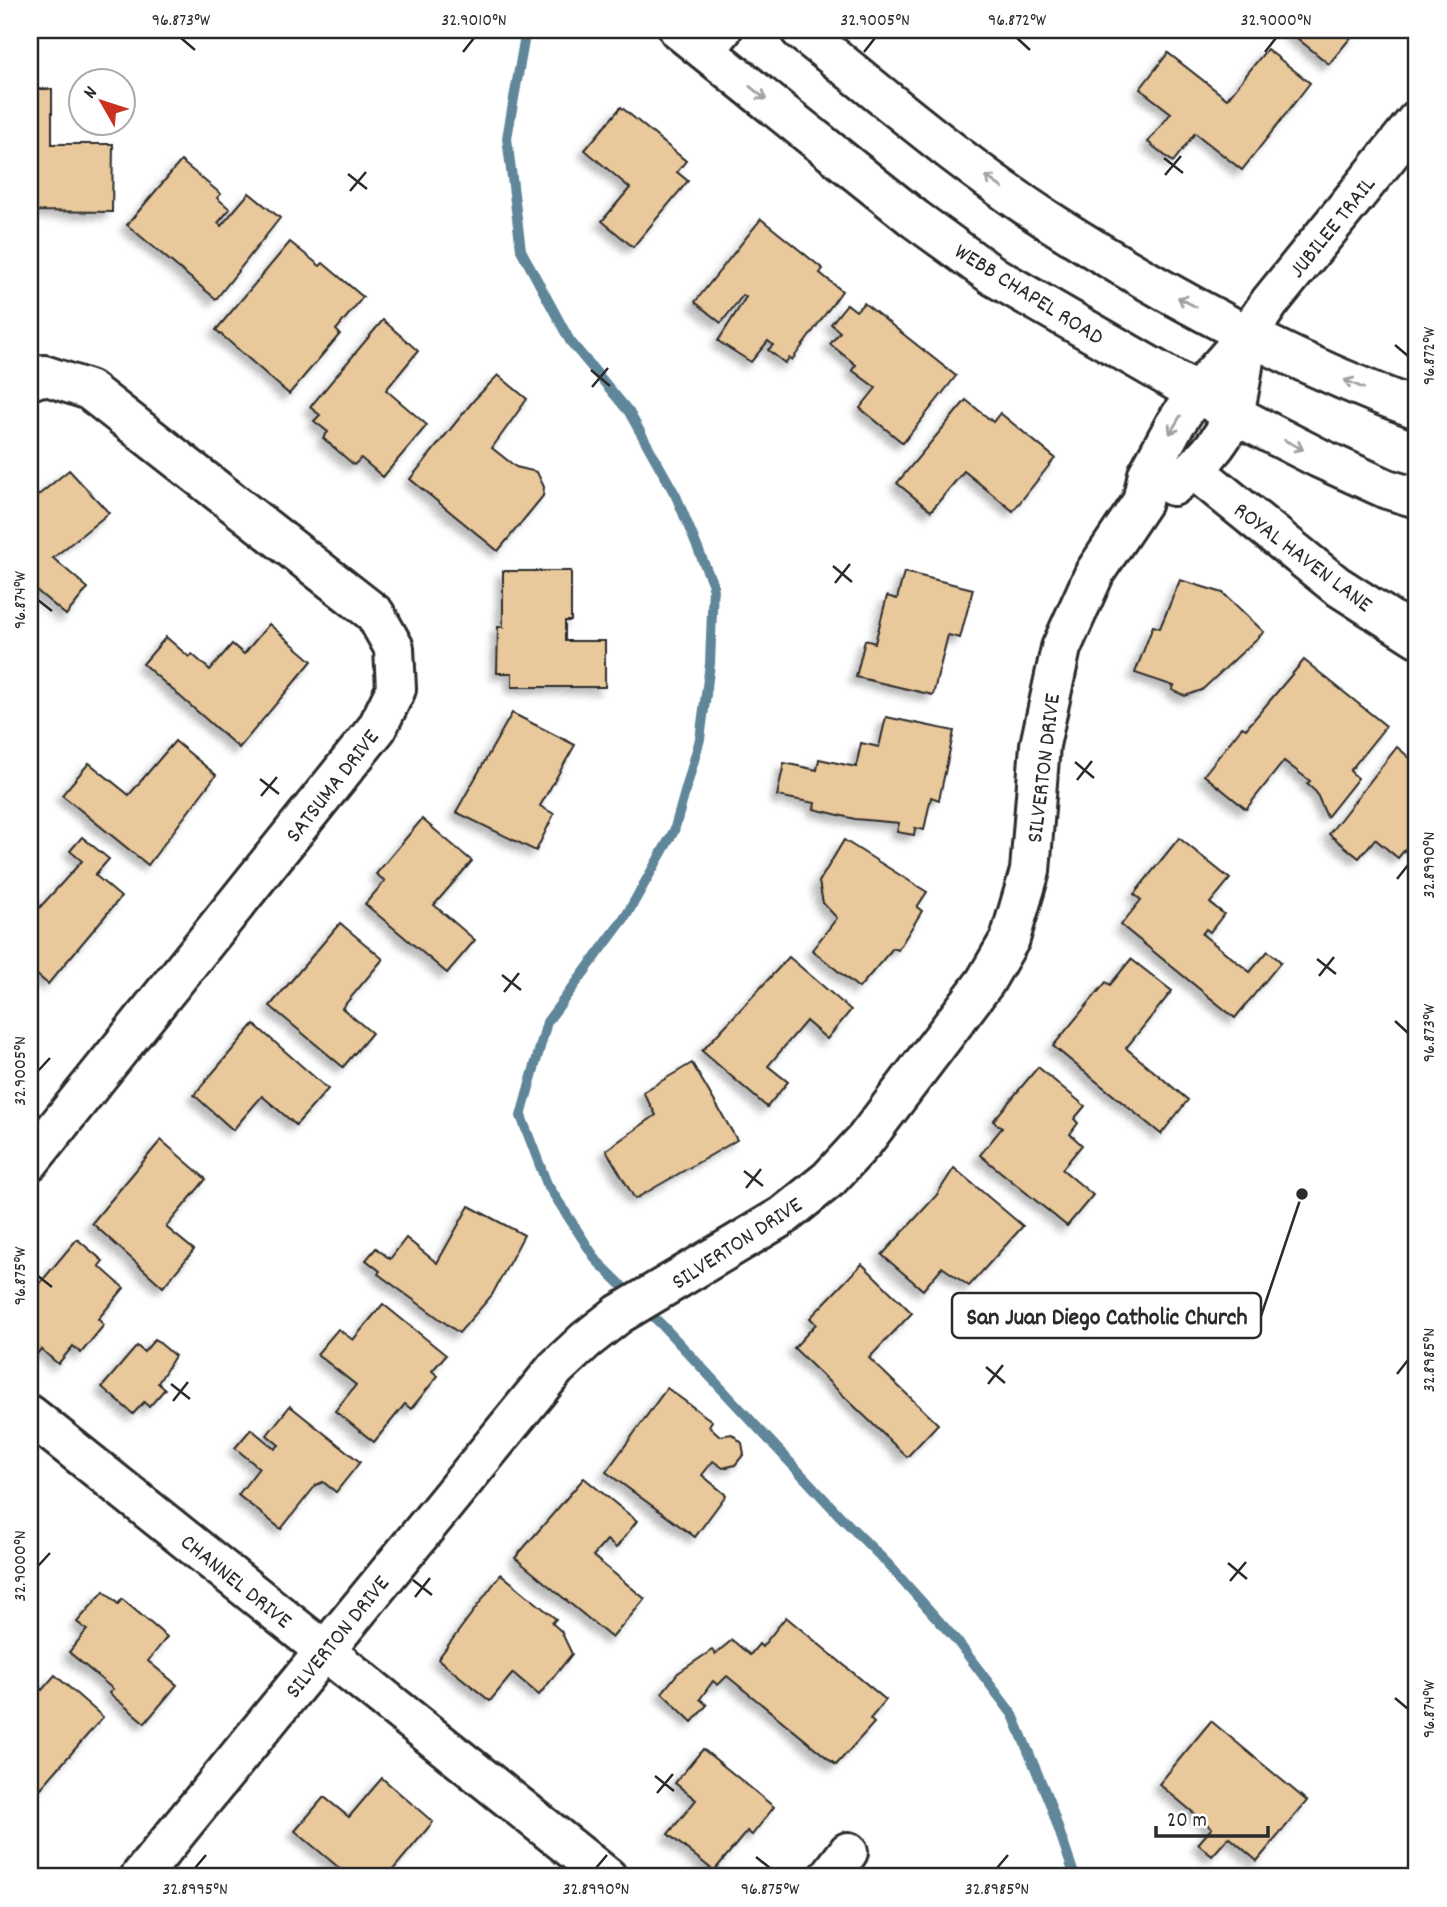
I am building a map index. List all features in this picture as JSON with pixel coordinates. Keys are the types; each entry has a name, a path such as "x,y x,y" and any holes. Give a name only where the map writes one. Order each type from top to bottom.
{"street":[{"path":"800,30 967,163 1048,220 1153,284 1248,334 1359,387 1417,409"},
{"name":"WEBB CHAPEL ROAD","path":"702,37 915,219 995,277 1233,414 1387,489 1417,498"},
{"name":"JUBILEE TRAIL","path":"1248,334 1270,302 1417,120"},
{"name":"SILVERTON DRIVE","path":"140,1877 556,1368 619,1314 783,1216 829,1179 865,1140 985,982 1010,939 1030,871 1040,745 1061,648 1095,572 1142,502 1149,474 1174,426 1196,393 1248,334"},
{"name":"SILVERTON DRIVE","path":"1142,502 1169,489 1194,470 1217,444 1233,414 1248,334"},
{"name":"SATSUMA DRIVE","path":"30,1161 377,728 396,690 394,648 375,614 89,390 37,377"},
{"name":"ROYAL HAVEN LANE","path":"1194,470 1336,584 1417,637"},
{"name":"CHANNEL DRIVE","path":"30,1415 607,1877"}],"building":[{"path":"1287,30 1357,30 1329,64"},
{"path":"1267,49 1310,83 1242,170 1195,133 1173,162 1148,142 1171,113 1140,89 1168,53 1227,99"},
{"path":"30,89 52,89 52,144 113,144 112,212 30,211"},
{"path":"621,107 686,161 677,172 688,181 633,247 602,221 630,188 585,150"},
{"path":"181,161 221,194 217,198 230,209 218,223 221,226 249,193 280,218 216,299 127,225"},
{"path":"761,219 823,269 820,273 842,291 792,360 789,358 785,363 768,350 773,345 768,341 751,362 718,341 746,297 743,295 721,323 695,302"},
{"path":"290,242 320,266 323,263 363,297 336,330 340,334 289,394 216,330"},
{"path":"864,303 956,376 903,443 860,408 876,388 852,370 856,365 830,344 840,332 831,324 847,304 856,311"},
{"path":"383,320 418,351 386,390 427,425 383,477 361,458 354,465 323,438 328,432 314,421 320,415 310,407"},
{"path":"498,375 527,399 492,448 516,467 537,472 544,487 543,496 498,551 410,479 474,400"},
{"path":"966,400 993,422 1000,413 1055,458 1013,511 964,471 931,511 897,483"},
{"path":"69,470 109,513 53,558 88,588 66,615 30,585 30,502"},
{"path":"503,571 571,571 571,621 565,621 565,641 605,641 605,687 512,687 512,673 497,673 498,627 503,627"},
{"path":"904,572 973,589 960,638 948,635 933,695 856,677 865,640 875,643 887,596 897,599"},
{"path":"1180,580 1223,593 1264,632 1202,690 1185,696 1172,690 1174,686 1135,673 1153,626 1160,628"},
{"path":"269,624 312,661 239,748 143,664 166,637 189,657 192,654 210,670 232,644 244,654"},
{"path":"1304,660 1386,726 1350,771 1358,778 1327,817 1316,792 1307,784 1310,781 1284,761 1246,809 1204,775 1242,727 1246,729"},
{"path":"512,713 575,745 540,806 554,814 536,851 456,812"},
{"path":"886,717 954,731 939,800 931,797 924,830 915,828 914,835 897,832 899,823 855,819 814,809 815,803 777,796 784,763 817,770 819,759 856,767 861,743 879,747"},
{"path":"175,741 216,775 148,865 62,795 89,763 129,795"},
{"path":"1397,747 1417,764 1417,835 1398,858 1375,839 1359,858 1329,834"},
{"path":"422,819 472,861 434,905 475,940 447,973 365,904 385,881 376,874"},
{"path":"82,837 109,859 95,875 121,897 48,984 30,969 30,914 32,916 82,861 70,851"},
{"path":"1179,838 1230,879 1210,903 1224,914 1210,932 1206,929 1202,934 1250,972 1268,951 1281,962 1235,1018 1121,925 1141,900 1134,894"},
{"path":"844,840 927,892 917,907 922,911 898,950 893,948 859,988 812,950 837,918 823,903 819,882"},
{"path":"340,923 383,959 342,1008 372,1033 343,1067 270,1006"},
{"path":"789,957 851,1010 827,1039 806,1021 768,1066 788,1082 767,1107 702,1051"},
{"path":"1131,959 1172,991 1126,1048 1188,1100 1161,1134 1053,1046 1106,982 1110,985"},
{"path":"254,1024 328,1089 296,1125 262,1096 233,1130 194,1095"},
{"path":"692,1063 737,1140 635,1199 606,1150 656,1115 643,1092"},
{"path":"1038,1067 1085,1106 1074,1119 1078,1123 1070,1134 1082,1145 1062,1169 1093,1195 1067,1226 980,1155 1002,1128 993,1121"},
{"path":"161,1140 206,1179 166,1227 194,1250 163,1287 92,1223"},
{"path":"954,1168 1023,1226 969,1286 942,1267 923,1290 882,1255 936,1196"},
{"path":"469,1206 524,1235 492,1295 459,1333 378,1274 380,1271 366,1260 376,1248 390,1259 406,1238 437,1263"},
{"path":"77,1239 103,1261 99,1266 124,1288 98,1319 104,1325 81,1353 73,1346 58,1364 41,1349 30,1362 30,1295"},
{"path":"862,1264 912,1313 869,1358 938,1424 907,1457 794,1348 816,1324 810,1318"},
{"path":"383,1304 446,1355 432,1371 438,1376 411,1409 405,1404 374,1442 335,1411 356,1385 317,1354 338,1329 353,1340"},
{"path":"155,1339 175,1356 158,1383 165,1389 149,1407 144,1402 133,1414 102,1387 137,1346 144,1352"},
{"path":"667,1388 712,1421 709,1426 720,1436 732,1434 742,1443 744,1454 735,1465 723,1468 713,1461 702,1475 726,1495 695,1537 606,1472"},
{"path":"290,1406 360,1462 336,1492 323,1482 316,1485 281,1529 238,1495 259,1468 235,1448 251,1429 275,1449 279,1445 267,1435"},
{"path":"584,1478 637,1521 616,1548 607,1540 593,1556 645,1599 612,1638 515,1558"},
{"path":"501,1574 556,1619 552,1623 561,1631 572,1654 539,1695 513,1673 490,1701 438,1659"},
{"path":"104,1591 118,1604 122,1599 167,1637 148,1661 177,1685 145,1723 109,1693 113,1689 69,1652 87,1630 77,1622"},
{"path":"786,1617 886,1700 870,1719 874,1723 836,1765 727,1676 718,1685 713,1681 700,1699 707,1705 692,1722 662,1693 678,1673 712,1650 715,1654 732,1640 750,1655 759,1644 762,1647"},
{"path":"55,1675 103,1717 41,1788 30,1778 30,1679 42,1690"},
{"path":"1211,1721 1307,1801 1257,1861 1229,1837 1212,1856 1198,1844 1212,1828 1159,1784"},
{"path":"703,1749 774,1807 752,1835 747,1831 714,1871 668,1834 696,1800 675,1783"},
{"path":"382,1778 433,1822 387,1877 350,1877 295,1831 324,1797 349,1817"}],"waterway":[{"path":"526,30 507,138 521,250 570,341 629,412 676,496 713,585 710,664 700,739 674,831 626,916 547,1022 521,1116 547,1184 597,1261 663,1326 889,1565 957,1641 1013,1715 1049,1801 1075,1877"}],"place":[{"name":"San Juan Diego Catholic Church","path":"1302,1194"}]}
